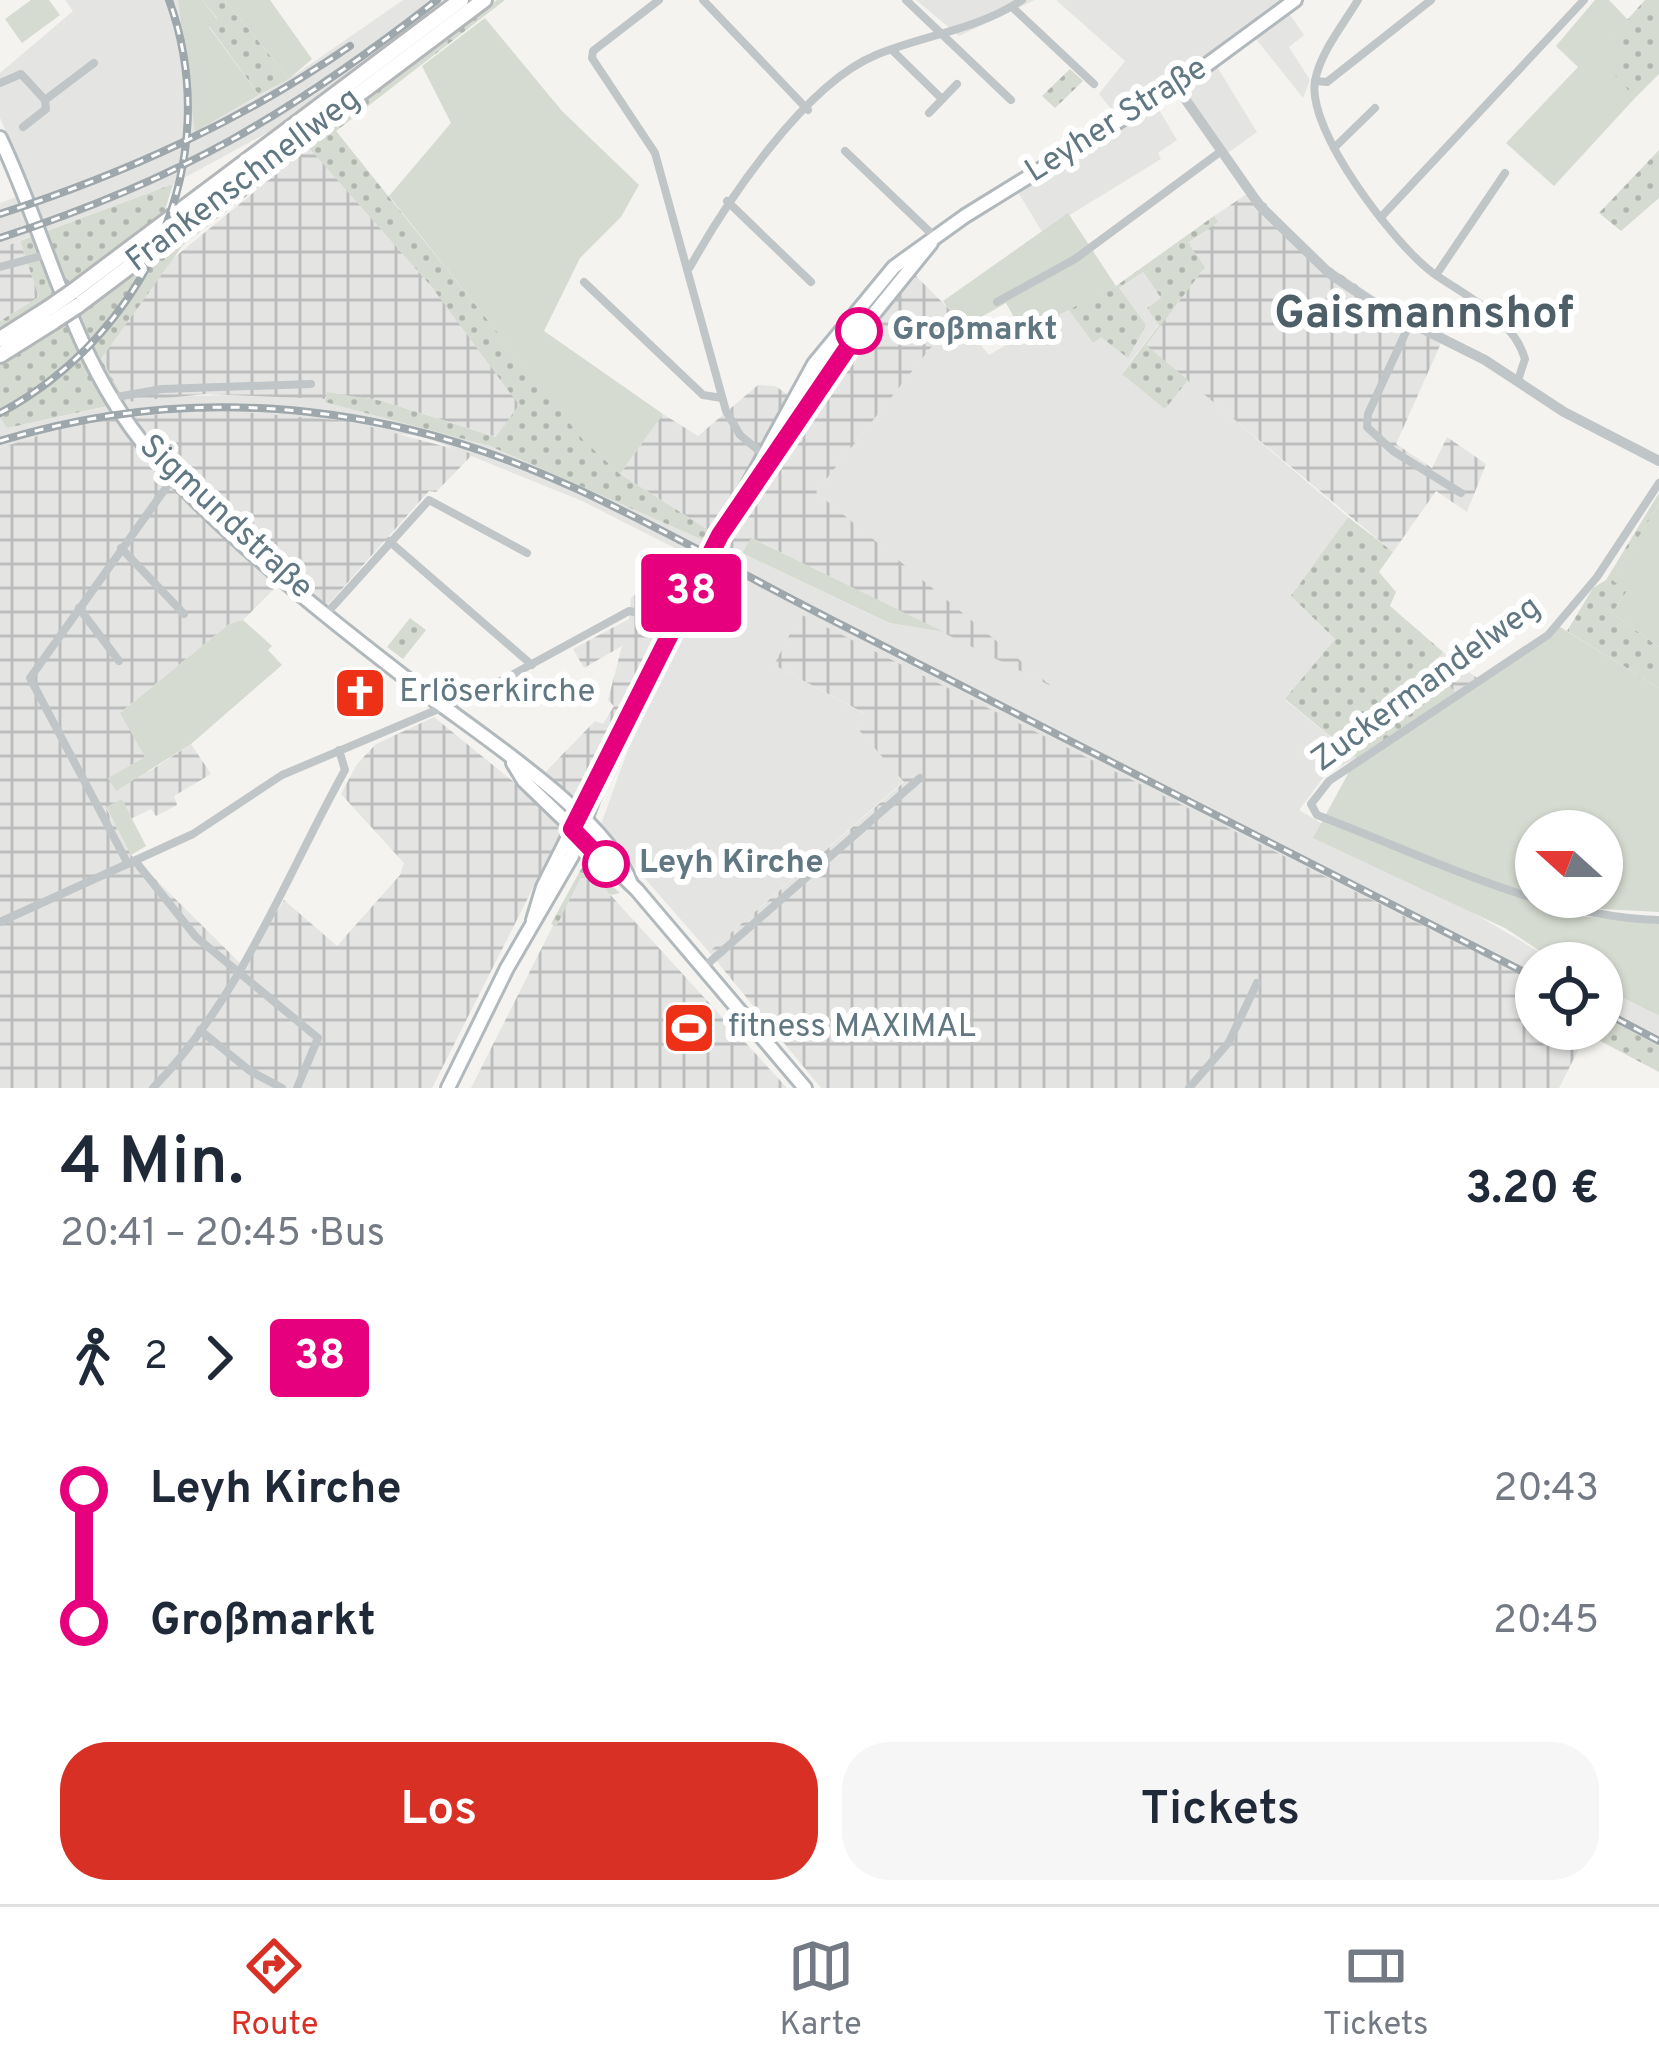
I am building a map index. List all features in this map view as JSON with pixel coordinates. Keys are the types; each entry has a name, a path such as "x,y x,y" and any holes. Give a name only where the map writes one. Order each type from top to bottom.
{"highway":[{"name":"Frankenschnellweg","path":"74,299 460,0"},
{"name":"Frankenschnellweg","path":"0,355 484,0"},
{"name":"Frankenschnellweg","path":"0,339 51,315"}],"main road":[{"name":"Leyher Straße","path":"717,540 768,458 863,325 935,237 1175,86 1295,0"},
{"name":"Sigmundstraße","path":"0,138 74,332 110,399 174,477 326,614 513,762 631,884 805,1088"},
{"path":"448,1088 706,561"}],"street":[{"path":"659,0 591,54 655,153 722,398 735,429 768,458"},
{"path":"703,0 808,110"},
{"path":"906,0 948,34 1011,100"},
{"path":"689,268 727,201 854,66 948,34 1022,0"},
{"path":"1358,0 1315,81 1315,105 1334,149 1383,215 1436,275 1513,335 1525,358 1518,380"},
{"path":"1315,81 1327,82 1431,0"},
{"path":"1383,215 1584,0"},
{"path":"1012,7 1094,84"},
{"path":"892,50 942,99"},
{"path":"45,100 94,63"},
{"path":"0,83 21,74 45,100 46,109 23,127"},
{"path":"929,113 957,84"},
{"path":"1175,86 1220,152 1299,248 1340,282 1518,380 1576,419 1659,461"},
{"path":"1334,149 1375,107"},
{"path":"845,151 935,237"},
{"path":"997,302 1075,259 1220,152"},
{"path":"1436,275 1505,173"},
{"path":"727,201 811,282"},
{"path":"0,268 45,255"},
{"path":"584,282 703,395 722,398"},
{"path":"1410,323 1367,414 1367,427 1383,444 1461,493"},
{"path":"110,399 162,389 311,384"},
{"path":"174,477 29,677 132,863 169,908 236,973 319,1044 297,1088"},
{"name":"Zuckermandelweg","path":"1659,483 1598,577 1548,635 1329,782 1311,803 1312,811 1572,910 1659,920"},
{"path":"326,614 389,541 433,500 527,553"},
{"path":"389,541 532,665"},
{"path":"121,548 184,614"},
{"path":"79,608 119,661"},
{"path":"0,922 193,834 282,775 532,665 629,611 677,621"},
{"path":"153,1088 200,1030 283,901 345,770 339,750"},
{"path":"704,967 920,778"},
{"path":"1189,1088 1229,1042 1257,983"},
{"path":"200,1030 250,1071 282,1088"}],"shaded area":[{"path":"31,0 49,0 60,15 22,43 5,19"},
{"path":"65,0 178,0 196,131 289,79 403,0 444,0 274,129 173,184 0,248 0,203 32,191 0,118 0,73 73,11"},
{"path":"178,0 202,0 217,19 209,27 259,95 195,132"},
{"path":"202,0 225,0 289,79 259,95 209,26 217,18"},
{"path":"225,0 270,0 312,59 289,79"},
{"path":"497,0 505,0 336,131 584,440 620,474 710,531 705,541 490,446 325,402 327,392 382,401 496,437 519,405 431,286 309,148 183,245 101,359 126,402 7,428 0,417 0,365 181,239"},
{"path":"916,0 1035,0 959,36"},
{"path":"1056,0 1297,0 1286,9 1304,35 1289,47 1310,80 1303,98 1252,34 1216,65 1257,132 1225,155 1181,92 1158,108 1177,140 1158,153 1161,159 1042,232 1015,187 1121,121 1099,94 1125,61"},
{"path":"1595,0 1609,0 1629,21 1610,39 1627,57 1613,73 1635,98 1554,186 1506,143 1578,67 1556,46"},
{"path":"1645,0 1659,0 1659,74 1635,98 1612,73 1610,39"},
{"path":"485,18 562,111 639,185 621,217 580,258 544,331 663,414 620,474 583,440 389,196 451,123 422,66"},
{"path":"1070,69 1083,81 1055,108 1042,96"},
{"path":"309,147 431,286 512,392 519,405 497,437 382,401 327,393 325,399 206,394 126,402 101,359 170,261"},
{"path":"1659,150 1659,198 1621,231 1599,213"},
{"path":"173,184 162,220 0,330 0,321 39,297 20,241"},
{"path":"1253,190 1318,259 1442,341 1396,444 1432,468 1447,437 1486,464 1467,512 1436,491 1393,552 1145,345 1205,267 1188,244 1217,222 1214,216"},
{"path":"1068,213 1116,286 1023,333 1006,303 962,328 943,301"},
{"path":"1214,216 1218,222 1188,243 1205,267 1146,345 1188,380 1165,409 1122,374 1159,325 1147,308 1161,298 1143,272 1119,288 1146,325 1128,358 1101,337 1093,343 1068,309 1116,286"},
{"path":"20,241 39,297 0,321 0,248"},
{"path":"1142,271 1161,298 1159,324 1122,373 1165,408 1188,380 1348,517 1292,596 1335,639 1285,700 1357,758 1326,774 1299,810 1522,942 1515,942 1515,972 800,615 774,665 865,714 858,729 904,781 709,952 600,827 626,755 712,565 742,553 888,623 944,632 1045,683 816,492 956,316 989,355 1068,309 1093,343 1118,288"},
{"path":"912,272 956,316 816,492 1051,686 752,538 742,553 708,565 710,531 620,474 663,414 698,436 758,385 775,386 805,406"},
{"path":"281,394 325,399 490,446 705,541 708,565 582,501 422,436 150,412 78,423 0,448 0,417 7,428 151,397"},
{"path":"206,409 349,421 473,454 436,492 429,491 324,609 286,577 241,622 229,624 121,712 145,757 109,778 150,771 191,744 211,774 174,796 177,805 156,816 151,809 131,819 122,799 106,808 131,855 242,965 284,900 337,946 400,875 404,863 341,794 357,764 376,744 434,717 526,792 595,721 603,724 614,706 608,700 622,646 584,668 573,649 629,619 631,598 675,558 694,569 432,1088 0,1088 0,448 78,423"},
{"path":"1659,493 1659,504 1613,579 1627,591 1612,613 1659,647 1659,688 1567,631 1593,588 1606,580"},
{"path":"1659,504 1659,647 1612,613 1627,591 1612,580"},
{"path":"1348,517 1393,552 1379,572 1396,592 1390,606 1443,652 1430,667 1455,692 1357,758 1285,699 1335,639 1291,596"},
{"path":"751,538 944,632 889,623 742,553"},
{"path":"800,614 1515,972 1515,1050 1578,1050 1559,1088 821,1088 709,952 904,782 858,729 864,713 774,665"},
{"path":"410,618 426,630 403,659 387,647"},
{"path":"243,620 272,646 268,650 282,665 191,744 116,791 108,778 145,757 120,713 229,624"},
{"path":"1560,627 1659,688 1659,912 1623,910 1623,810 1515,810 1515,918 1659,924 1659,1016 1623,998 1623,942 1526,942 1313,838 1349,772"},
{"path":"1443,652 1477,678 1455,692 1429,667"},
{"path":"122,799 146,846 131,855 106,807"},
{"path":"588,865 620,893 611,895 593,877 581,877 556,927 551,924 581,869"},
{"path":"578,876 593,876 787,1088 471,1088"},
{"path":"1623,998 1659,1016 1659,1046 1623,1027"},
{"path":"1623,1027 1659,1046 1659,1072 1617,1050 1623,1050"}],"railway":[{"path":"0,413 52,379 96,338 133,290 161,238 180,181 188,121 184,61 169,0"},
{"path":"0,238 124,192 230,140 331,78 437,0"},
{"path":"0,214 181,143 267,99 350,46"},
{"path":"0,441 102,417 205,407 359,419 466,445 626,513 1515,967"},
{"path":"1623,1022 1659,1041"}],"bus line":[{"name":"38","path":"606,864 572,829 720,535 764,477 859,331"}],"place":[{"name":"Großmarkt","path":"859,331"},
{"name":"Erlöserkirche","path":"360,693"},
{"name":"Leyh Kirche","path":"606,864"},
{"name":"fitness MAXIMAL","path":"689,1028"}],"district":[{"name":"Gaismannshof","path":"1424,315"}]}
